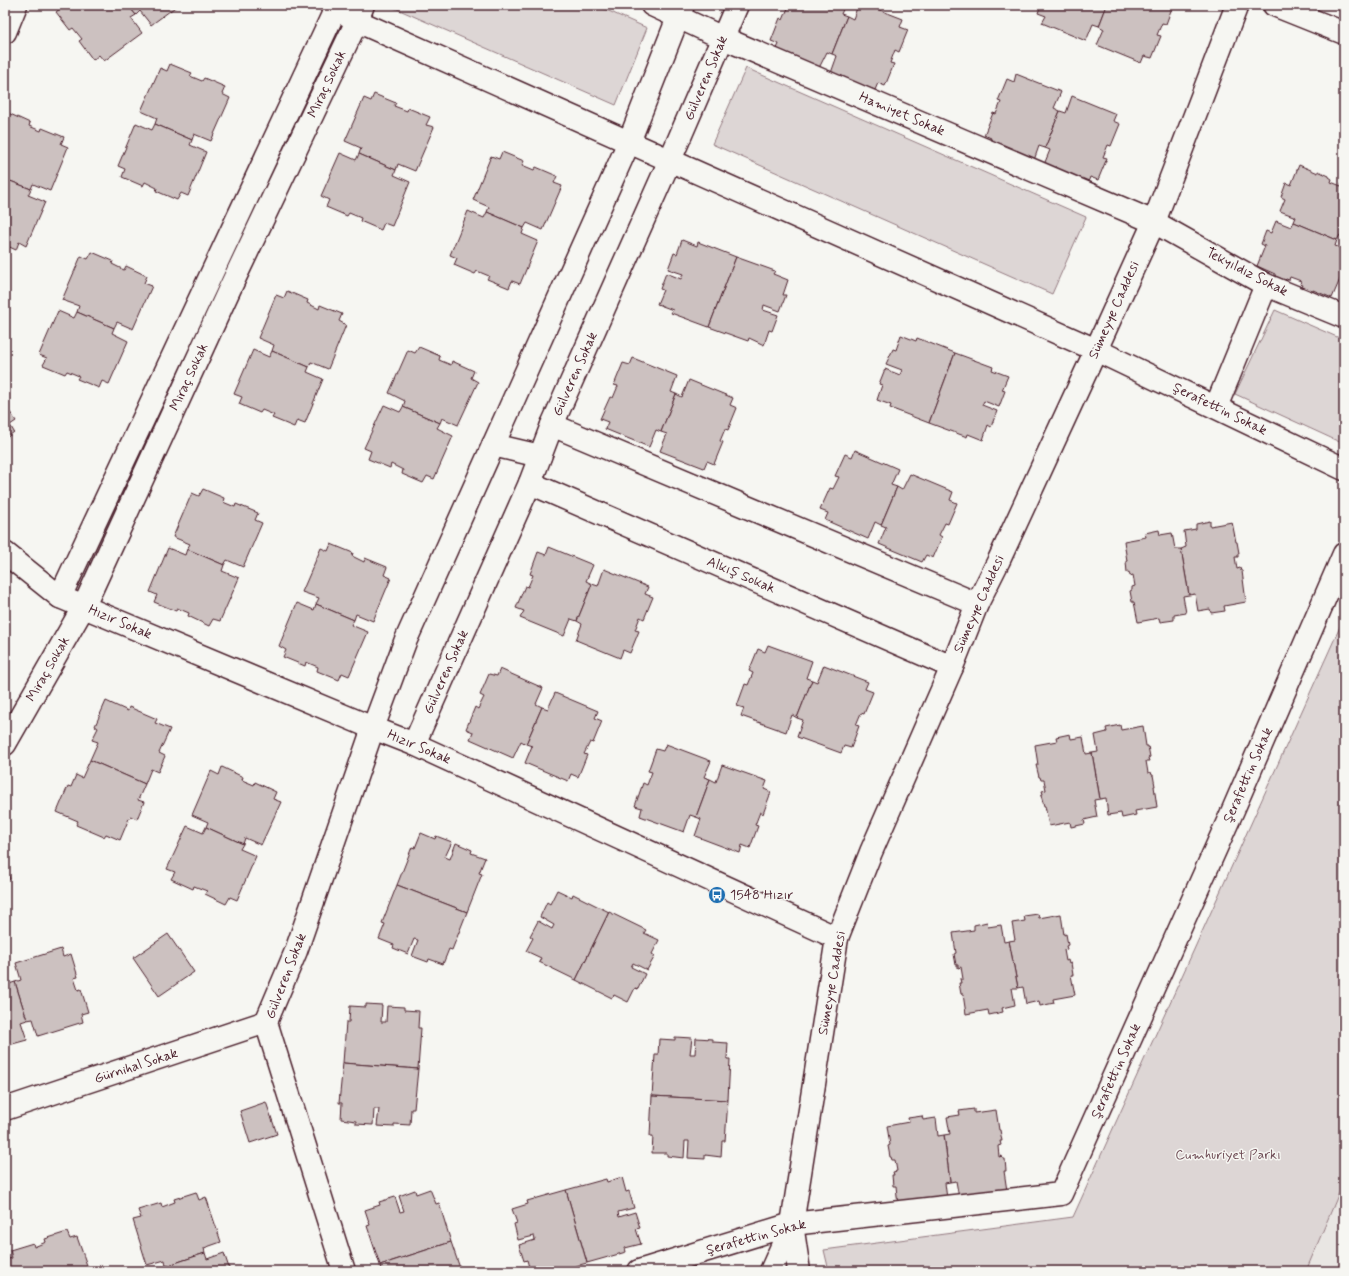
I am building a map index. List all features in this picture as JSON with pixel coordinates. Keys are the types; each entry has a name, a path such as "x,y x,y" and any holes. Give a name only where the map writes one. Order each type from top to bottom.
{"street":[{"path":"5,32 16,5"},
{"name":"Hamiyet Sokak","path":"652,5 680,11 723,38 1154,222"},
{"name":"Gülveren Sokak","path":"414,744 530,483 552,425 737,5"},
{"name":"Sümeyye Caddesi","path":"771,1271 792,1224 837,938 871,852 952,667 977,604 999,560 1154,222 1237,5"},
{"path":"1274,5 1344,33"},
{"path":"60,597 333,7"},
{"name":"Şerafettin Sokak","path":"333,7 360,13 629,142 1096,350 1344,469"},
{"name":"Gülveren Sokak","path":"344,1271 266,1022 296,951 373,728 406,642 629,142 680,11"},
{"name":"Miraç Sokak","path":"5,744 84,606 230,288 360,13"},
{"name":"Tekyıldız Sokak","path":"1154,222 1266,285 1344,317"},
{"path":"1216,407 1266,285"},
{"path":"552,425 977,604"},
{"path":"493,445 540,456"},
{"name":"Alkış Sokak","path":"530,483 952,667"},
{"name":"Hızır Sokak","path":"5,553 60,597 414,744 837,938"},
{"name":"Şerafettin Sokak","path":"639,1271 792,1224 1061,1194 1226,824 1344,554"},
{"name":"Gürnihal Sokak","path":"5,1109 266,1022"},
{"name":"Sümeyye Caddesi","path":"792,1224 799,1271"}],"shaded area":[{"path":"1344,1181 1344,1271 1306,1271"}],"green space":[{"path":"388,5 595,5 647,28 616,105"},
{"path":"746,68 1086,217 1052,294 712,144"},
{"path":"1275,310 1344,340 1344,444 1235,394"},
{"name":"Cumhuriyet Parkı","path":"1344,618 1344,1181 1306,1271 829,1271 824,1250 1073,1217"}],"building":[{"path":"61,5 128,5 136,15 131,18 142,33 104,61 99,55 93,60 79,41 82,39 73,28 70,30 56,12 62,7"},
{"path":"128,5 178,5 151,25 140,11 136,15"},
{"path":"845,5 841,14 847,16 832,54 827,52 819,68 776,51 779,44 771,41 780,18 783,20 788,8 785,6"},
{"path":"858,5 867,5 903,19 900,27 908,30 899,52 895,50 890,63 894,64 885,86 878,83 875,90 831,73 837,56 832,54 847,16 853,19"},
{"path":"1041,5 1107,5 1099,26 1093,24 1086,41 1042,23 1046,16 1038,13"},
{"path":"1107,5 1173,5 1166,24 1162,23 1157,35 1161,36 1152,58 1144,56 1141,63 1097,45 1104,29 1099,26"},
{"path":"170,64 192,73 190,76 202,81 204,78 225,87 222,94 230,98 211,141 194,134 192,140 155,124 157,118 141,111 160,68 167,71"},
{"path":"1016,74 1061,92 1054,108 1060,111 1045,148 1039,146 1033,163 988,145 991,138 984,135 993,113 996,114 1001,102 998,101 1007,79 1014,82"},
{"path":"374,94 396,103 394,106 407,111 408,108 430,117 426,125 434,127 415,171 398,164 396,170 359,154 361,148 345,141 364,98 371,101"},
{"path":"1072,96 1116,114 1113,121 1120,124 1111,146 1108,145 1103,157 1107,158 1098,180 1090,177 1087,185 1043,167 1050,150 1045,148 1060,111 1066,113"},
{"path":"8,113 30,123 29,126 41,131 42,128 64,137 61,144 68,147 50,191 33,184 31,189 5,179 5,121"},
{"path":"136,123 152,130 155,124 192,140 190,145 206,152 188,196 181,193 177,200 156,191 157,188 145,182 143,186 122,177 125,169 118,166"},
{"path":"502,152 524,161 522,165 534,170 536,167 557,176 554,183 562,186 543,230 527,223 524,228 487,212 489,207 473,200 491,156 499,159"},
{"path":"340,153 356,160 359,154 396,170 394,175 410,182 392,226 384,223 381,230 360,221 361,218 349,213 347,216 326,207 329,200 321,196"},
{"path":"1299,165 1329,176 1332,179 1331,182 1341,186 1342,183 1344,184 1344,237 1340,235 1337,240 1294,222 1296,217 1280,211 1285,199 1281,197 1286,183 1291,185"},
{"path":"5,179 31,189 28,195 45,202 26,246 19,242 16,250 5,245"},
{"path":"468,211 484,218 487,212 524,228 522,234 538,241 520,284 512,281 509,288 487,279 489,276 477,271 475,274 454,265 457,258 450,255"},
{"path":"1276,221 1291,227 1294,222 1337,240 1335,246 1344,249 1344,279 1341,277 1332,298 1302,287 1303,285 1300,284 1301,281 1290,277 1289,280 1285,280 1257,266 1265,246 1261,244 1266,231 1271,233"},
{"path":"682,240 697,246 698,242 736,257 709,327 671,313 673,310 657,304 663,290 660,289 666,273 681,279 683,274 668,269 674,253 677,254"},
{"path":"92,252 113,261 112,264 124,270 126,266 147,276 144,283 152,286 133,329 117,322 114,328 77,312 79,306 62,300 81,256 88,259"},
{"path":"736,257 775,271 773,274 788,280 783,295 786,295 780,311 764,305 763,310 778,315 772,331 769,330 764,345 749,338 748,341 709,327"},
{"path":"287,291 308,300 307,303 319,309 320,305 342,314 339,321 346,325 328,369 311,362 309,367 272,351 274,345 258,338 276,295 284,298"},
{"path":"58,311 74,318 77,312 114,328 112,333 128,341 109,384 102,381 99,388 77,379 79,376 67,371 65,374 43,365 47,358 39,355"},
{"path":"901,335 916,341 917,338 955,353 929,423 890,408 891,405 877,400 882,385 879,384 885,369 900,375 902,370 886,364 893,349 896,350"},
{"path":"419,347 440,356 439,360 451,365 452,361 474,371 471,378 478,382 458,425 442,418 440,423 403,407 405,401 389,393 408,350 415,353"},
{"path":"253,350 269,357 272,351 309,367 307,372 323,379 305,423 297,420 294,427 272,418 274,415 262,410 260,413 239,404 242,397 234,394"},
{"path":"955,353 993,367 992,370 1008,376 1002,390 1005,391 999,407 984,401 982,405 997,411 991,427 988,425 983,440 968,434 967,437 929,423"},
{"path":"633,358 677,376 671,392 676,394 661,432 656,430 649,447 605,429 608,422 600,419 610,397 613,398 618,386 614,385 623,363 630,365"},
{"path":"689,380 733,398 730,405 737,408 728,430 725,429 720,441 723,442 714,464 707,461 704,468 660,451 667,434 661,432 676,394 682,397"},
{"path":"5,405 16,421 10,425 14,432 5,439"},
{"path":"384,405 400,412 403,407 440,423 437,428 453,436 434,479 427,476 423,483 402,474 403,470 391,464 390,468 368,459 371,451 364,448"},
{"path":"855,450 898,469 891,485 897,487 881,525 875,522 868,539 825,520 828,513 820,510 830,488 833,489 839,477 835,476 845,454 852,457"},
{"path":"910,474 953,492 950,500 957,503 948,524 945,523 939,535 942,537 933,558 926,555 922,562 879,544 886,527 881,525 897,487 902,490"},
{"path":"203,489 224,498 223,502 235,507 236,504 258,513 255,520 262,523 243,567 227,560 224,565 187,549 190,544 173,537 192,493 199,496"},
{"path":"1210,521 1210,526 1232,522 1239,553 1238,557 1235,557 1237,569 1240,568 1242,571 1246,602 1224,606 1225,611 1211,613 1210,609 1198,611 1195,594 1189,595 1181,549 1186,547 1184,531 1196,529 1196,524"},
{"path":"1159,530 1160,535 1172,533 1175,549 1181,549 1189,595 1183,596 1186,613 1174,615 1174,620 1160,622 1159,618 1138,622 1130,591 1132,590 1132,587 1135,586 1133,575 1130,576 1129,572 1127,573 1124,541 1146,537 1145,533"},
{"path":"331,544 353,553 352,556 364,562 365,558 387,567 384,575 391,578 373,621 356,614 354,620 316,604 319,598 302,592 321,548 328,551"},
{"path":"549,547 593,565 586,581 592,584 577,621 571,619 564,636 520,618 524,611 516,608 525,586 528,587 533,575 530,574 538,552 546,555"},
{"path":"168,548 185,555 187,549 224,565 222,571 239,578 220,621 213,619 209,626 188,616 189,613 177,608 176,611 154,602 157,595 150,592"},
{"path":"604,569 648,587 645,594 653,597 644,619 640,617 635,630 639,631 630,653 623,650 620,658 576,640 582,624 577,621 592,584 598,586"},
{"path":"297,603 314,610 316,604 354,620 351,625 368,632 349,676 342,673 339,680 317,671 318,667 306,662 305,666 283,657 286,650 279,646"},
{"path":"768,645 812,661 806,678 812,680 797,718 792,715 786,732 741,716 744,708 737,706 745,684 748,685 753,673 749,671 758,649 765,652"},
{"path":"824,665 868,682 865,689 873,692 864,714 861,713 856,725 859,726 851,748 844,746 841,753 797,737 803,720 797,718 812,680 817,682"},
{"path":"500,669 543,688 536,704 542,707 526,744 521,741 513,758 470,739 473,732 466,729 475,707 478,709 484,697 480,695 489,674 497,676"},
{"path":"555,693 598,711 595,718 602,721 593,743 590,742 584,754 587,755 578,777 571,774 568,781 525,763 532,746 526,744 542,707 548,709"},
{"path":"106,701 128,711 129,707 157,719 155,723 170,729 159,753 165,756 158,772 151,769 145,784 90,760 98,742 92,740 98,728 95,726"},
{"path":"1120,725 1121,730 1143,726 1146,746 1148,746 1150,757 1148,758 1149,761 1146,761 1148,773 1151,772 1153,775 1157,807 1135,811 1136,815 1122,818 1121,813 1108,815 1106,798 1100,799 1092,753 1098,752 1095,735 1107,732 1106,728"},
{"path":"1070,734 1071,739 1083,737 1086,754 1092,753 1100,799 1094,800 1097,817 1084,820 1085,824 1071,827 1070,822 1049,826 1041,795 1043,794 1042,791 1046,790 1044,780 1041,780 1039,777 1036,765 1038,765 1035,745 1057,741 1056,737"},
{"path":"666,744 711,761 704,777 710,779 696,817 690,815 684,832 640,816 642,808 635,806 643,783 647,785 652,772 648,771 656,749 663,751"},
{"path":"90,760 145,784 138,800 144,802 137,819 130,816 120,840 106,834 104,837 76,825 78,821 57,812 68,786 71,787 76,775 82,778"},
{"path":"722,765 767,781 764,789 771,792 763,814 760,812 755,825 758,826 750,848 742,845 740,853 695,836 701,819 696,817 710,779 716,782"},
{"path":"222,767 243,777 242,780 254,785 255,782 276,792 273,799 281,802 261,845 245,838 243,844 206,827 208,822 192,815 211,771 219,775"},
{"path":"187,826 203,833 206,827 243,844 240,849 256,856 237,900 230,897 226,904 205,894 207,891 194,886 193,889 171,879 175,872 167,869"},
{"path":"421,833 435,839 436,836 452,842 445,857 450,859 456,843 472,850 471,853 485,858 479,873 482,874 467,912 397,885 412,847 415,848"},
{"path":"5,844 9,857 5,858"},
{"path":"5,863 10,879 5,881"},
{"path":"397,885 467,912 452,950 449,949 443,964 429,959 428,962 412,956 418,940 414,939 408,954 393,948 394,945 379,939 385,924 382,923"},
{"path":"557,890 572,897 573,894 609,912 576,980 539,962 541,958 526,951 533,938 530,936 538,921 552,929 554,925 540,917 547,902 550,904"},
{"path":"609,912 646,930 644,933 659,940 652,954 655,956 647,970 633,963 631,967 645,974 638,989 635,988 628,1002 614,995 612,998 576,980"},
{"path":"1038,914 1039,918 1061,914 1064,935 1066,934 1068,945 1066,946 1067,949 1064,950 1066,961 1068,960 1069,964 1071,963 1073,975 1071,975 1075,995 1053,999 1054,1003 1040,1006 1039,1001 1026,1004 1023,987 1018,988 1009,941 1015,940 1012,923 1025,921 1024,916"},
{"path":"987,922 988,927 1001,925 1004,942 1009,941 1018,988 1012,988 1015,1005 1002,1008 1003,1012 989,1015 988,1010 966,1014 963,994 961,994 959,983 961,983 960,979 963,979 961,967 958,968 958,965 956,965 953,933 974,930 974,925"},
{"path":"168,934 194,972 159,996 133,958"},
{"path":"61,949 63,957 71,954 78,977 74,978 78,990 81,989 88,1012 81,1014 83,1022 38,1036 33,1019 27,1020 15,982 21,980 16,963"},
{"path":"5,971 9,984 15,982 27,1020 21,1022 27,1040 5,1046"},
{"path":"366,1004 382,1005 381,1022 386,1022 387,1006 404,1007 404,1010 419,1011 418,1028 421,1028 418,1069 343,1063 346,1022 349,1022 350,1006 366,1007"},
{"path":"675,1037 692,1038 690,1054 695,1054 696,1038 713,1039 713,1042 728,1043 727,1059 730,1059 728,1100 652,1096 655,1055 658,1055 659,1039 675,1040"},
{"path":"343,1063 418,1069 414,1109 411,1109 410,1125 394,1124 394,1127 377,1126 379,1109 374,1109 373,1125 356,1124 356,1121 341,1119 342,1103 339,1103"},
{"path":"652,1096 728,1100 725,1141 722,1141 721,1157 705,1155 705,1159 688,1158 689,1141 685,1141 684,1158 667,1156 667,1153 652,1153 653,1136 650,1136"},
{"path":"266,1102 277,1134 250,1143 240,1111"},
{"path":"974,1109 974,1113 996,1110 1002,1141 1000,1141 1001,1145 998,1146 999,1157 1002,1156 1003,1159 1005,1159 1006,1171 1004,1171 1007,1191 959,1198 956,1181 950,1182 944,1135 950,1134 947,1117 960,1115 959,1111"},
{"path":"922,1116 923,1120 936,1118 938,1136 944,1135 950,1182 945,1183 947,1199 898,1206 896,1186 893,1186 892,1175 894,1175 893,1172 897,1171 895,1160 892,1160 890,1157 887,1126 909,1122 908,1118"},
{"path":"622,1177 626,1192 629,1191 634,1208 618,1212 619,1217 635,1212 640,1228 636,1229 641,1244 625,1248 626,1252 587,1263 566,1190 606,1179 607,1182"},
{"path":"430,1189 436,1204 439,1203 451,1242 380,1265 367,1226 370,1225 365,1210 380,1205 379,1202 395,1197 400,1212 404,1211 399,1196 415,1190 416,1194"},
{"path":"566,1190 587,1263 557,1271 530,1271 527,1260 524,1261 519,1245 535,1240 534,1236 518,1240 514,1224 517,1223 512,1209 528,1204 527,1201"},
{"path":"196,1192 199,1200 206,1197 221,1242 204,1248 205,1253 166,1266 165,1260 147,1265 133,1220 141,1218 138,1210 161,1203 162,1207 175,1202 174,1199"},
{"path":"67,1232 70,1239 77,1237 89,1271 8,1271 5,1260 12,1258 10,1250 33,1243 34,1247 46,1242 45,1239"},
{"path":"451,1242 461,1271 381,1271 380,1265"},
{"path":"205,1253 207,1259 224,1253 230,1271 168,1271 166,1266"}],"place":[{"name":"1548 Hızır","path":"717,895"}]}
